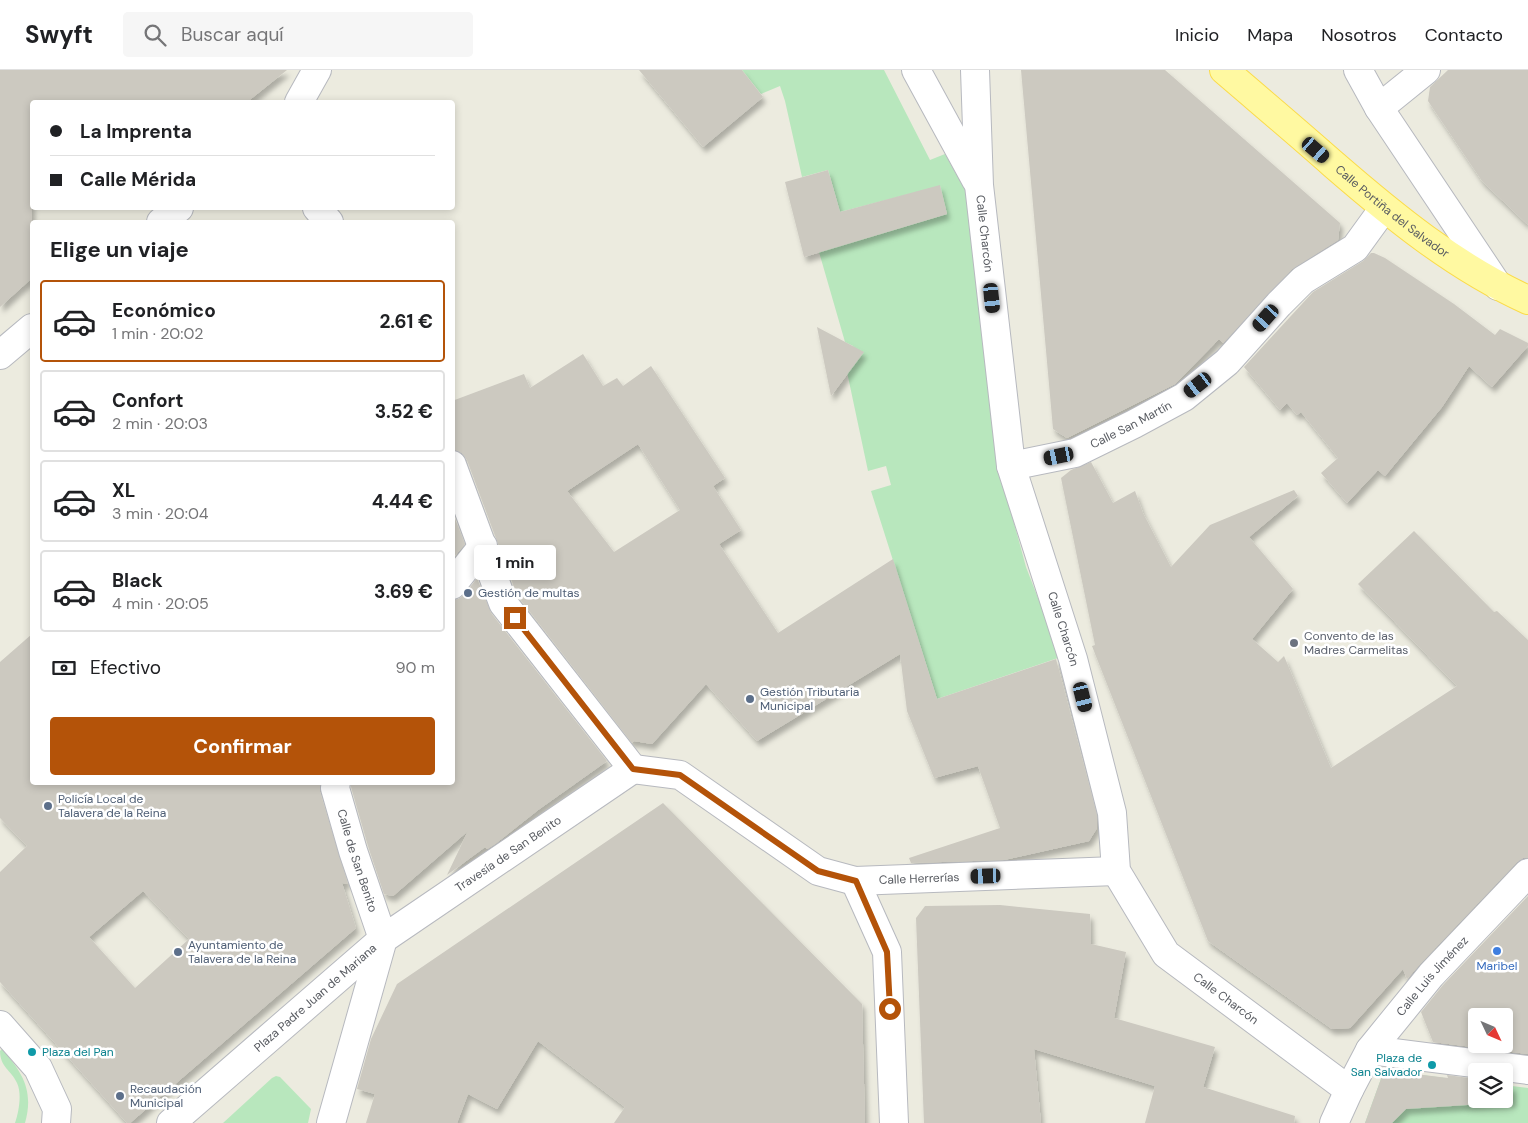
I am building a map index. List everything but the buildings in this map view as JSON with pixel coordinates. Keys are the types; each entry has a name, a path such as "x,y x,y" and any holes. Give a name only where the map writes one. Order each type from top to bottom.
{"main road":[{"name":"Calle Portiña del Salvador","path":"1224,70 1384,208 1439,249 1498,286 1528,300"}],"street":[{"path":"300,100 317,70"},
{"name":"Calle Charcón","path":"916,70 979,185"},
{"name":"Calle Charcón","path":"975,70 979,185 1011,466 1075,668 1112,813 1116,871 1166,954 1349,1090"},
{"name":"Calle Portiña del Salvador","path":"1358,70 1380,108 1498,286"},
{"path":"1380,108 1426,70"},
{"name":"Calle San Martín","path":"1011,466 1075,452 1134,424 1184,396 1227,362 1303,280 1354,248 1384,208"},
{"path":"164,220 176,210"},
{"path":"320,210 327,220"},
{"path":"0,355 30,330"},
{"path":"455,473 504,603 633,769"},
{"path":"455,581 483,546"},
{"name":"Calle Herrerías","path":"633,769 680,775 818,871 856,881 1116,871"},
{"name":"Travesía de San Benito","path":"383,939 633,769"},
{"name":"Calle de San Benito","path":"336,785 353,851 383,939"},
{"name":"Calle Luis Jiménez","path":"1334,1123 1370,1050 1431,976 1528,873"},
{"path":"856,881 887,952 894,1123"},
{"name":"Plaza Padre Juan de Mariana","path":"172,1123 383,939"},
{"name":"Plaza Padre Juan de Mariana","path":"331,1123 383,939"},
{"path":"0,1025 38,1068 57,1109 56,1123"},
{"path":"1370,1050 1528,1070"}],"green space":[{"path":"742,70 884,70 930,160 945,154 964,188 976,222 1000,451 1011,512 1026,567 1050,629 1058,658 937,699 871,491 891,485 886,466 868,471 847,372 858,358 853,346 845,342 819,252 947,214 940,186 840,212 828,170 802,177 780,86 761,94"},
{"path":"2,1049 16,1066 25,1083 28,1101 25,1123 15,1123 19,1108 19,1087 2,1061 0,1051"},
{"path":"1391,1071 1468,1081 1468,1108 1513,1108 1513,1086 1528,1088 1528,1123 1365,1123 1382,1076"},
{"path":"280,1077 311,1109 308,1123 223,1123 272,1078"}],"place":[{"name":"Gestión de multas","path":"468,593"},
{"name":"Convento de las Madres Carmelitas","path":"1294,643"},
{"name":"Gestión Tributaria Municipal","path":"750,699"},
{"name":"Policía Local de Talavera de la Reina","path":"48,806"},
{"name":"Maribel","path":"1497,951"},
{"name":"Ayuntamiento de Talavera de la Reina","path":"178,952"},
{"name":"Plaza del Pan","path":"32,1052"},
{"name":"Plaza de San Salvador","path":"1432,1065"},
{"name":"Recaudación Municipal","path":"120,1096"}],"route":[{"path":"515,618 633,769 680,775 818,871 856,881 887,952 890,1009"}]}
